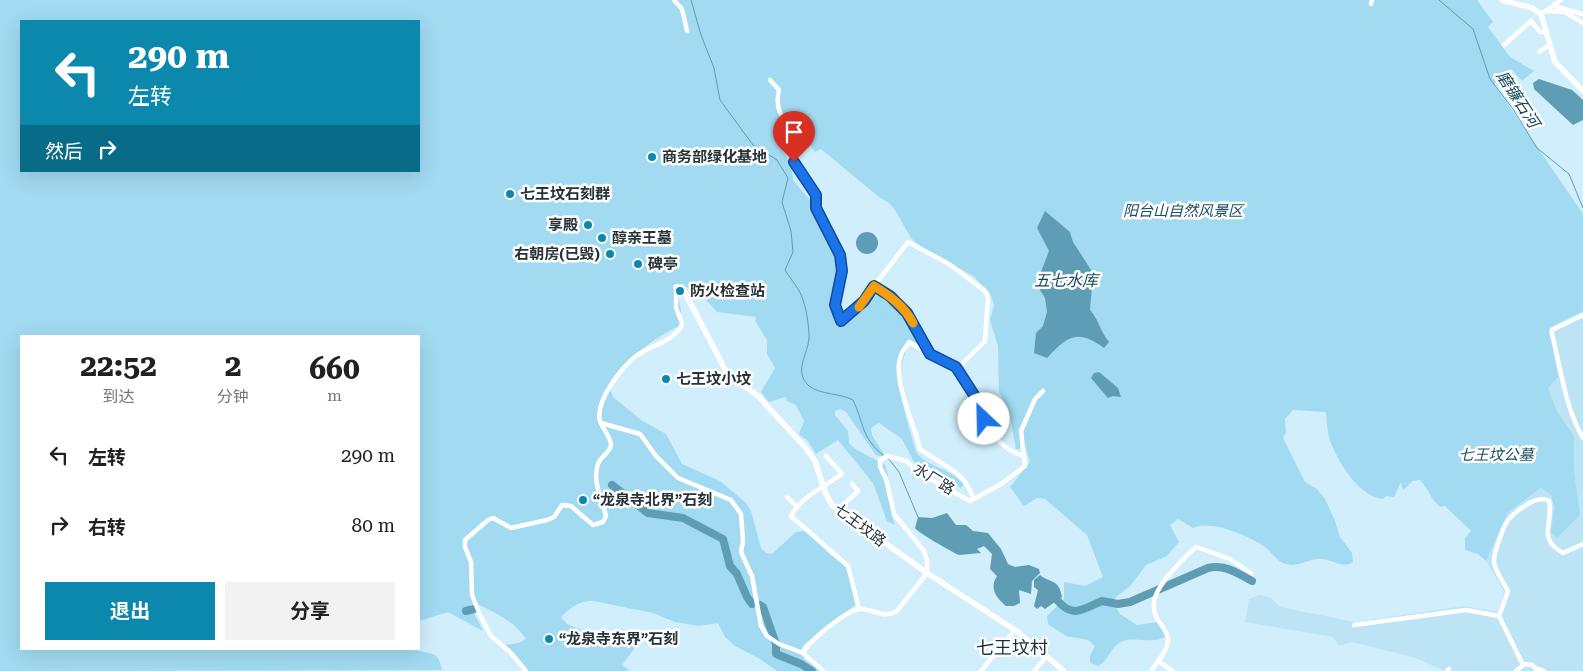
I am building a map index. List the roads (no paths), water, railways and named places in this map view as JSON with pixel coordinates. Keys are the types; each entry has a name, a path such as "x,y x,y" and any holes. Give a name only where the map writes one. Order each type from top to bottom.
{"street":[{"path":"674,0 682,9 687,31"},
{"path":"1502,0 1519,2 1544,12 1565,12 1583,23"},
{"path":"1544,12 1561,0"},
{"path":"1554,6 1582,14"},
{"path":"1544,12 1546,32 1555,62 1583,91"},
{"path":"1504,45 1531,21 1540,32 1546,32"},
{"path":"1539,52 1549,45"},
{"path":"770,80 779,90 777,109 794,134 794,137 786,146 816,195 816,208 840,255 842,271 835,305 841,321 864,301 908,242 949,264 985,291 988,297 986,341 958,369"},
{"path":"874,286 890,296 907,313 930,354"},
{"path":"526,671 510,652 491,636 480,615 472,596 471,562 465,547 466,540 488,520 493,518 511,528 554,517 562,505 571,506 593,525 603,522 606,516 596,483 597,465 610,450 611,442 601,423 599,412 601,404 607,392 638,355 670,338 681,327 676,308 676,287"},
{"name":"七王坟路","path":"676,287 682,287 727,372 758,396 805,447 815,461 832,505 926,573 1015,630 1064,671"},
{"path":"1583,315 1560,325 1552,330 1552,334 1567,399 1576,426 1583,438"},
{"path":"973,498 970,487 958,472 936,461 920,449 898,374 900,355 909,342 958,369 1001,445 1012,453 1024,456 1021,431 1035,399 1043,392"},
{"path":"601,423 640,434 656,456 678,478 731,500 738,508 742,519 743,541 740,552 752,576 758,620 764,632 776,642 803,653 823,671"},
{"path":"826,456 842,474 827,486 823,485 797,507 792,514 792,519 826,549 842,558 848,566 859,609"},
{"name":"水厂路","path":"926,573 927,561 924,551 894,514 886,479 880,467 880,460 887,456 906,461 921,474 946,486 970,501 1018,472 1025,466 1024,456"},
{"path":"838,510 858,491 852,484"},
{"path":"787,497 797,507"},
{"path":"1523,665 1499,616 1508,590 1494,562 1498,543 1508,519 1537,498 1544,498 1549,500 1548,526 1550,544 1563,553 1583,544"},
{"path":"1152,671 1168,644 1169,635 1155,612 1154,601 1166,580 1196,547 1210,550 1230,559 1251,572"},
{"path":"803,653 806,647 825,630 849,612 859,609 880,615 889,615 896,612 926,573"},
{"path":"1354,625 1466,610 1499,616"},
{"path":"981,671 1015,630"},
{"path":"1034,671 1047,656"},
{"path":"1158,661 1173,671"},
{"path":"1516,671 1523,665 1530,664 1544,671"}],"water":[{"path":"1539,79 1572,90 1583,100 1583,120 1573,125 1534,89 1533,83"},
{"name":"五七水库","path":"1045,211 1070,232 1073,242 1093,273 1090,310 1109,342 1104,348 1087,338 1079,337 1067,340 1047,358 1034,353 1036,333 1043,326 1047,312 1045,298 1040,290 1039,277 1049,251 1037,228"},
{"path":"867,232 875,235 878,243 875,251 867,254 859,251 856,243 859,235"},
{"path":"1099,372 1118,388 1121,397 1113,396 1108,398 1091,378 1094,373"},
{"path":"947,513 956,525 966,525 973,531 988,533 1001,549 1008,564 1015,567 1029,565 1039,569 1040,573 1032,581 1031,594 1019,590 1020,603 1014,606 1006,606 999,600 995,592 994,585 997,576 990,569 992,554 984,546 977,549 981,553 959,555 928,538 915,528 918,517 932,518"},
{"path":"1040,575 1059,587 1062,597 1045,609 1041,606 1037,609 1034,606 1038,590 1034,587 1034,580"}],"waterway":[{"path":"691,0 701,35 714,68 720,100 753,145 777,160 788,178 782,202 791,231 793,252 785,270 800,292 807,314 809,338 802,369 804,381 814,389 853,400 867,436 884,456"},
{"name":"磨镰石河","path":"1439,0 1473,29 1490,79 1513,109 1537,148 1569,174 1583,208"},
{"path":"888,458 899,472 918,517"},
{"path":"612,485 648,513 683,518 723,539 730,566 737,574 752,604"},
{"path":"1057,600 1063,606 1073,611 1084,609 1102,601 1118,604 1130,602 1214,567 1231,570 1252,581"},
{"path":"760,605 763,607 776,644 776,654 801,664 812,671"},
{"path":"466,611 474,609"}],"place":[{"name":"商务部绿化基地","path":"652,157"},
{"name":"七王坟石刻群","path":"510,194"},
{"name":"享殿","path":"588,225"},
{"name":"醇亲王墓","path":"602,238"},
{"name":"右朝房(已毁)","path":"610,254"},
{"name":"碑亭","path":"638,264"},
{"name":"防火检查站","path":"680,291"},
{"name":"七王坟小坟","path":"666,379"},
{"name":"“龙泉寺北界”石刻","path":"583,500"},
{"name":"“龙泉寺东界”石刻","path":"549,639"}],"district":[{"name":"七王坟村","path":"1012,647"}],"park label":[{"name":"阳台山自然风景区","path":"1183,211"},
{"name":"七王坟公墓","path":"1496,455"}]}
